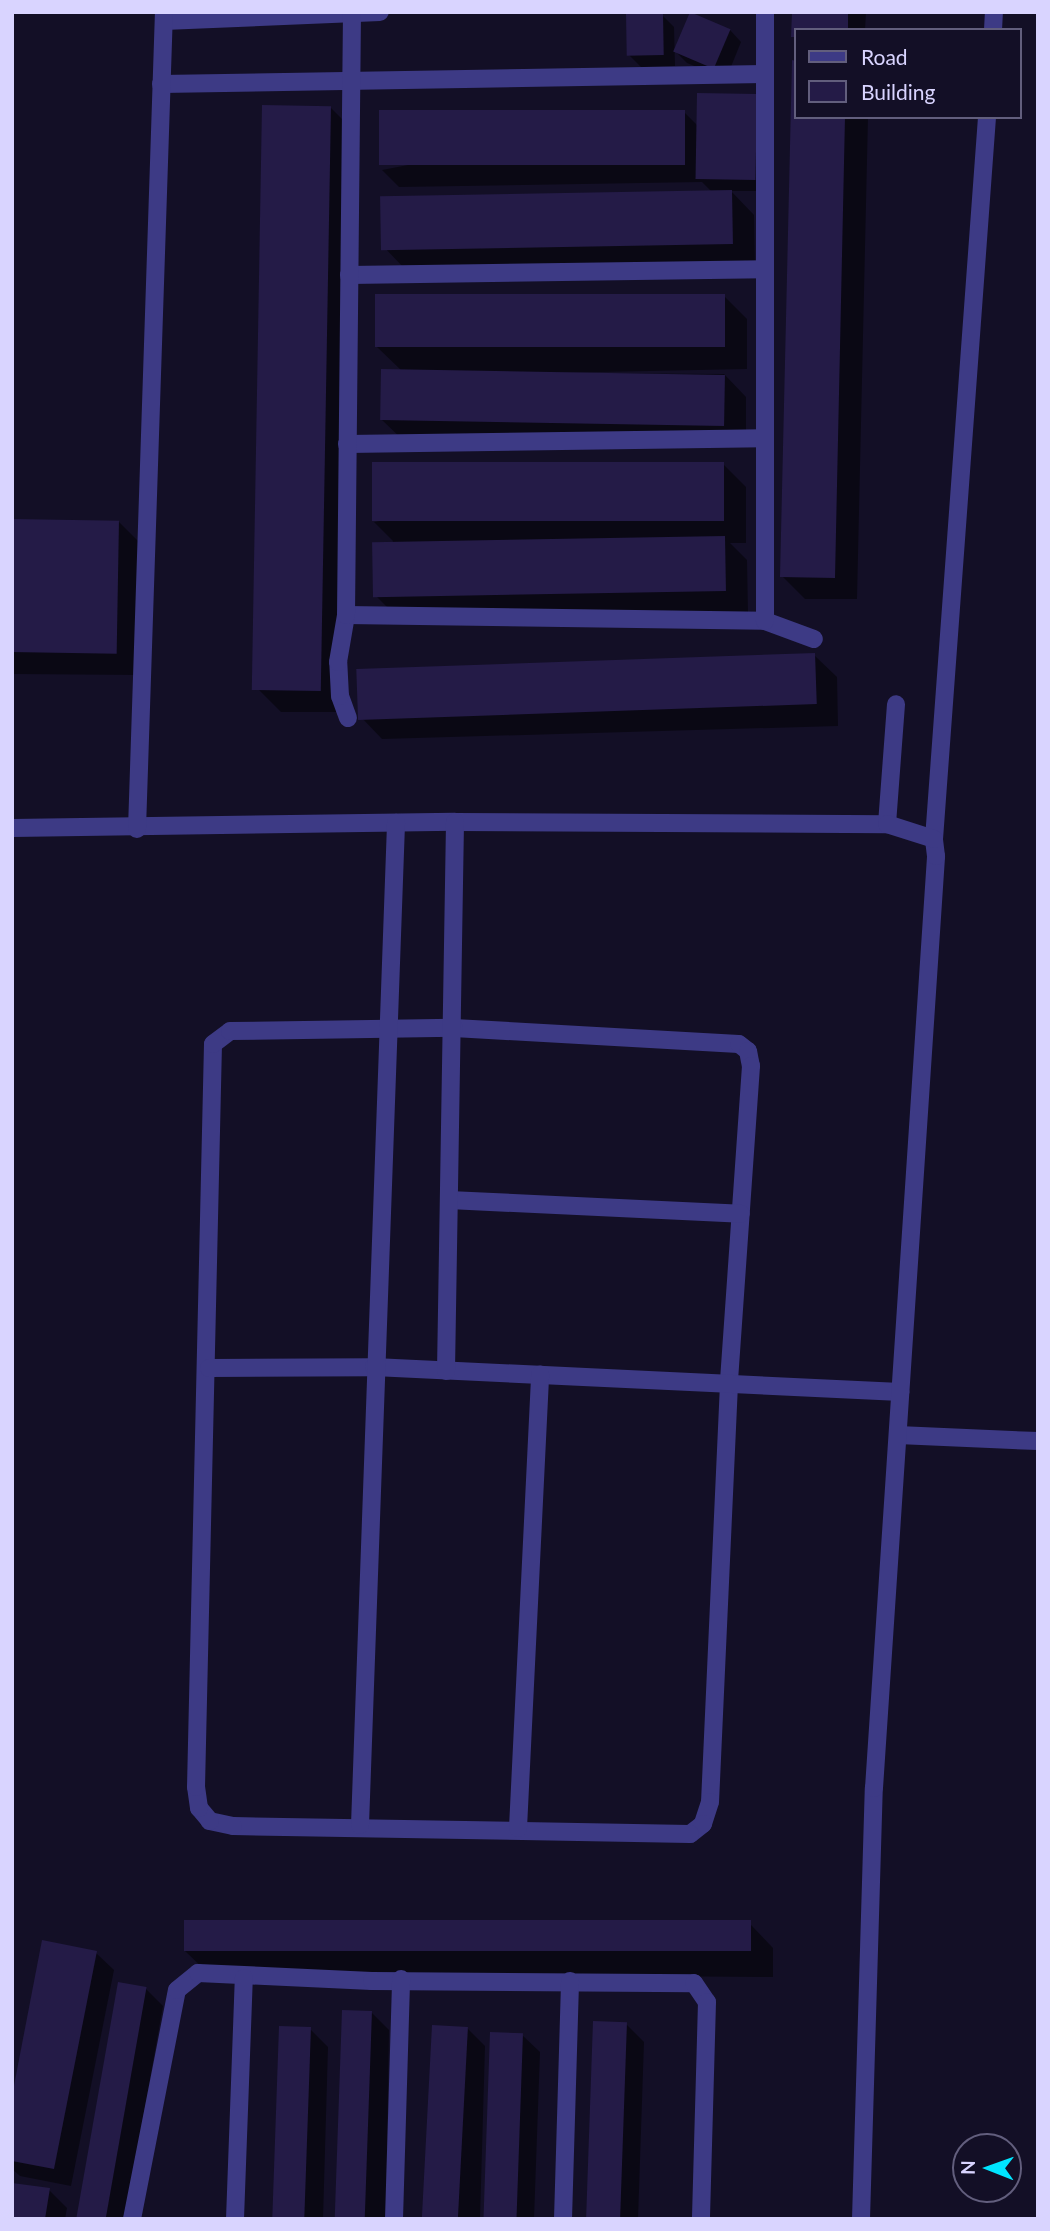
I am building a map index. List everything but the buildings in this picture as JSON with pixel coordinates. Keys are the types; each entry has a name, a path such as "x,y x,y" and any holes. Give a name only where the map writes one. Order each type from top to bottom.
{"street":[{"path":"137,829 164,17 380,12"},
{"path":"765,12 765,621"},
{"path":"348,718 340,695 338,662 346,615 352,13"},
{"path":"161,84 765,74"},
{"path":"861,2219 874,1788 934,839 987,119"},
{"path":"349,275 764,270"},
{"path":"347,444 763,438"},
{"path":"346,615 765,621 814,639"},
{"path":"887,824 896,704"},
{"path":"12,828 137,829 455,822 887,824 934,839"},
{"path":"446,1371 454,1028 455,822"},
{"path":"360,1825 374,1367 396,823"},
{"path":"454,1028 739,1044 748,1051 751,1066 729,1384 710,1802 703,1824 690,1833 668,1836 518,1828 233,1826 210,1821 200,1808 196,1787 209,1368 213,1044 230,1031 454,1028"},
{"path":"449,1200 741,1214"},
{"path":"209,1368 374,1367 900,1392"},
{"path":"518,1828 540,1375"},
{"path":"898,1435 1038,1441"},
{"path":"132,2219 177,1990 198,1973 244,1978 694,1983 703,1990 707,2002 701,2219"},
{"path":"235,2219 244,1978"},
{"path":"394,2219 401,1979"},
{"path":"563,2219 569,1981"}]}
